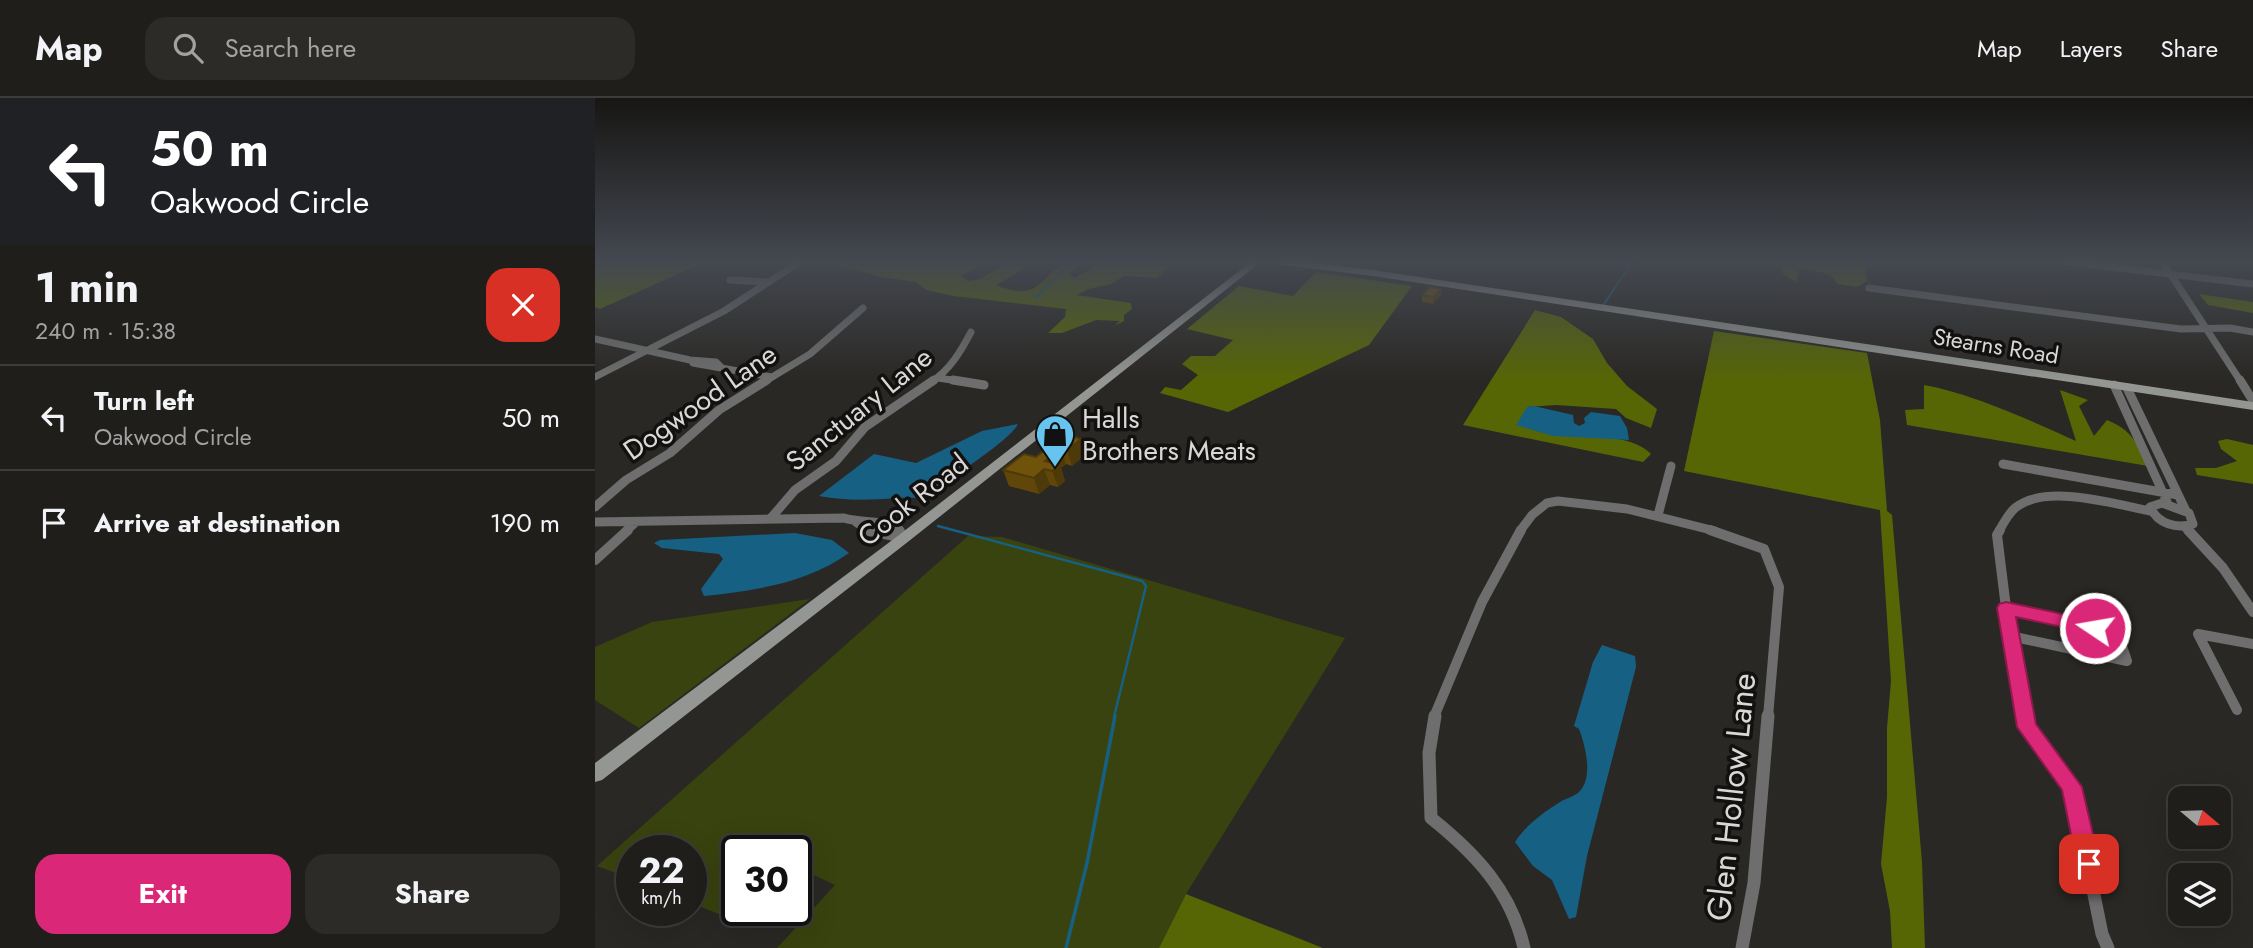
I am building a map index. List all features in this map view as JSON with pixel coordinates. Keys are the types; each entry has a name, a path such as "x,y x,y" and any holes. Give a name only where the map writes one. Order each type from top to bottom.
{"main road":[{"name":"Cook Road","path":"595,774 904,538 1207,301"},
{"name":"Stearns Road","path":"1556,301 2127,388 2253,403"}],"street":[{"path":"595,377 708,320 739,301"},
{"path":"1971,301 2206,330 2230,328 2253,332"},
{"path":"2187,301 2253,403"},
{"name":"Dogwood Lane","path":"595,507 626,480 670,453 719,410 810,354 863,308"},
{"name":"Sanctuary Lane","path":"771,518 795,490 836,461 865,427 938,378 961,351 971,332"},
{"path":"595,339 690,360 694,365 721,367 772,377"},
{"path":"938,378 984,385"},
{"path":"2114,385 2168,504"},
{"path":"2109,948 2098,915 2076,801 2063,773 2027,727 2010,636 1997,535 2015,508 2036,499 2061,497 2150,511 2163,522 2185,527 2193,524 2194,520 2186,512 2127,388"},
{"path":"2003,464 2178,495"},
{"path":"1524,948 1520,926 1496,877 1451,833 1431,818 1429,753 1432,722 1510,543 1536,510 1549,502 1608,505 1658,515 1671,466"},
{"path":"2150,511 2152,504 2168,504 2186,512"},
{"name":"Glen Hollow Lane","path":"1658,515 1716,530 1765,549 1779,587 1754,883 1742,948"},
{"path":"595,522 843,518 856,522 860,528 888,537 904,538"},
{"path":"595,560 635,523"},
{"path":"2185,527 2223,568 2253,612"},
{"path":"2006,608 2117,632 2127,660 2010,636"},
{"path":"2237,710 2198,634 2253,644"}],"green space":[{"path":"595,301 619,301 600,309 595,307"},
{"path":"994,301 1115,301 1131,303 1132,309 1124,315 1124,321 1114,326 1120,321 1096,320 1062,333 1048,333 1065,317 1066,309"},
{"path":"1221,301 1401,301 1369,345 1228,412 1160,393 1165,387 1181,390 1198,375 1182,364 1191,356 1215,356 1233,340 1187,329"},
{"path":"2204,301 2253,302 2253,313 2208,305"},
{"path":"1535,310 1561,317 1593,339 1607,363 1627,386 1657,409 1651,428 1626,418 1616,409 1556,405 1527,407 1553,436 1605,437 1631,442 1651,454 1643,462 1463,425"},
{"path":"1714,331 1867,353 1880,420 1887,511 1892,515 1922,862 1925,948 1892,948 1890,911 1881,864 1887,797 1887,728 1891,681 1880,510 1684,471"},
{"path":"1924,385 1981,401 2076,441 2060,390 2088,400 2079,406 2094,436 2107,420 2115,424 2133,438 2148,466 1907,425 1905,410 1924,409"},
{"path":"2227,439 2253,445 2253,484 2197,475 2195,468 2216,468 2237,461 2221,449 2218,441"},
{"path":"968,536 1002,537 1345,638 1186,894 1159,948 777,948 797,926 812,926 812,910 835,885 812,874 812,835 721,835 721,915 707,909 707,835 632,835"},
{"path":"810,599 639,728 595,700 595,647 652,622"},
{"path":"616,849 616,873 597,866"},
{"path":"1186,894 1323,948 1159,948"}],"water":[{"path":"1534,406 1573,415 1574,423 1579,426 1585,423 1584,418 1591,412 1620,416 1627,428 1629,440 1553,436 1516,425 1527,407"},
{"path":"1018,424 991,450 924,496 857,500 819,496 874,454 916,463 982,431"},
{"path":"795,533 832,540 849,553 816,572 779,584 704,596 701,589 723,559 719,554 662,548 654,543 660,540"},
{"path":"1602,645 1635,656 1636,667 1587,856 1576,917 1569,919 1552,880 1533,866 1515,842 1535,820 1584,786 1586,752 1579,729 1574,726 1593,662"}],"building":[{"path":"1064,434 1081,439 1067,450 1061,448 1045,461 1060,465 1052,471 1044,469 1034,478 1003,470 1024,454 1036,457"}],"waterway":[{"path":"1604,304 1606,301"},
{"path":"938,526 1142,581 1146,586 1114,717"},
{"path":"1066,948 1087,863 1115,716"}],"place":[{"name":"Halls Brothers Meats","path":"1055,468"}],"route":[{"path":"2089,864 2072,787 2027,727 2006,608 2095,628"}]}
